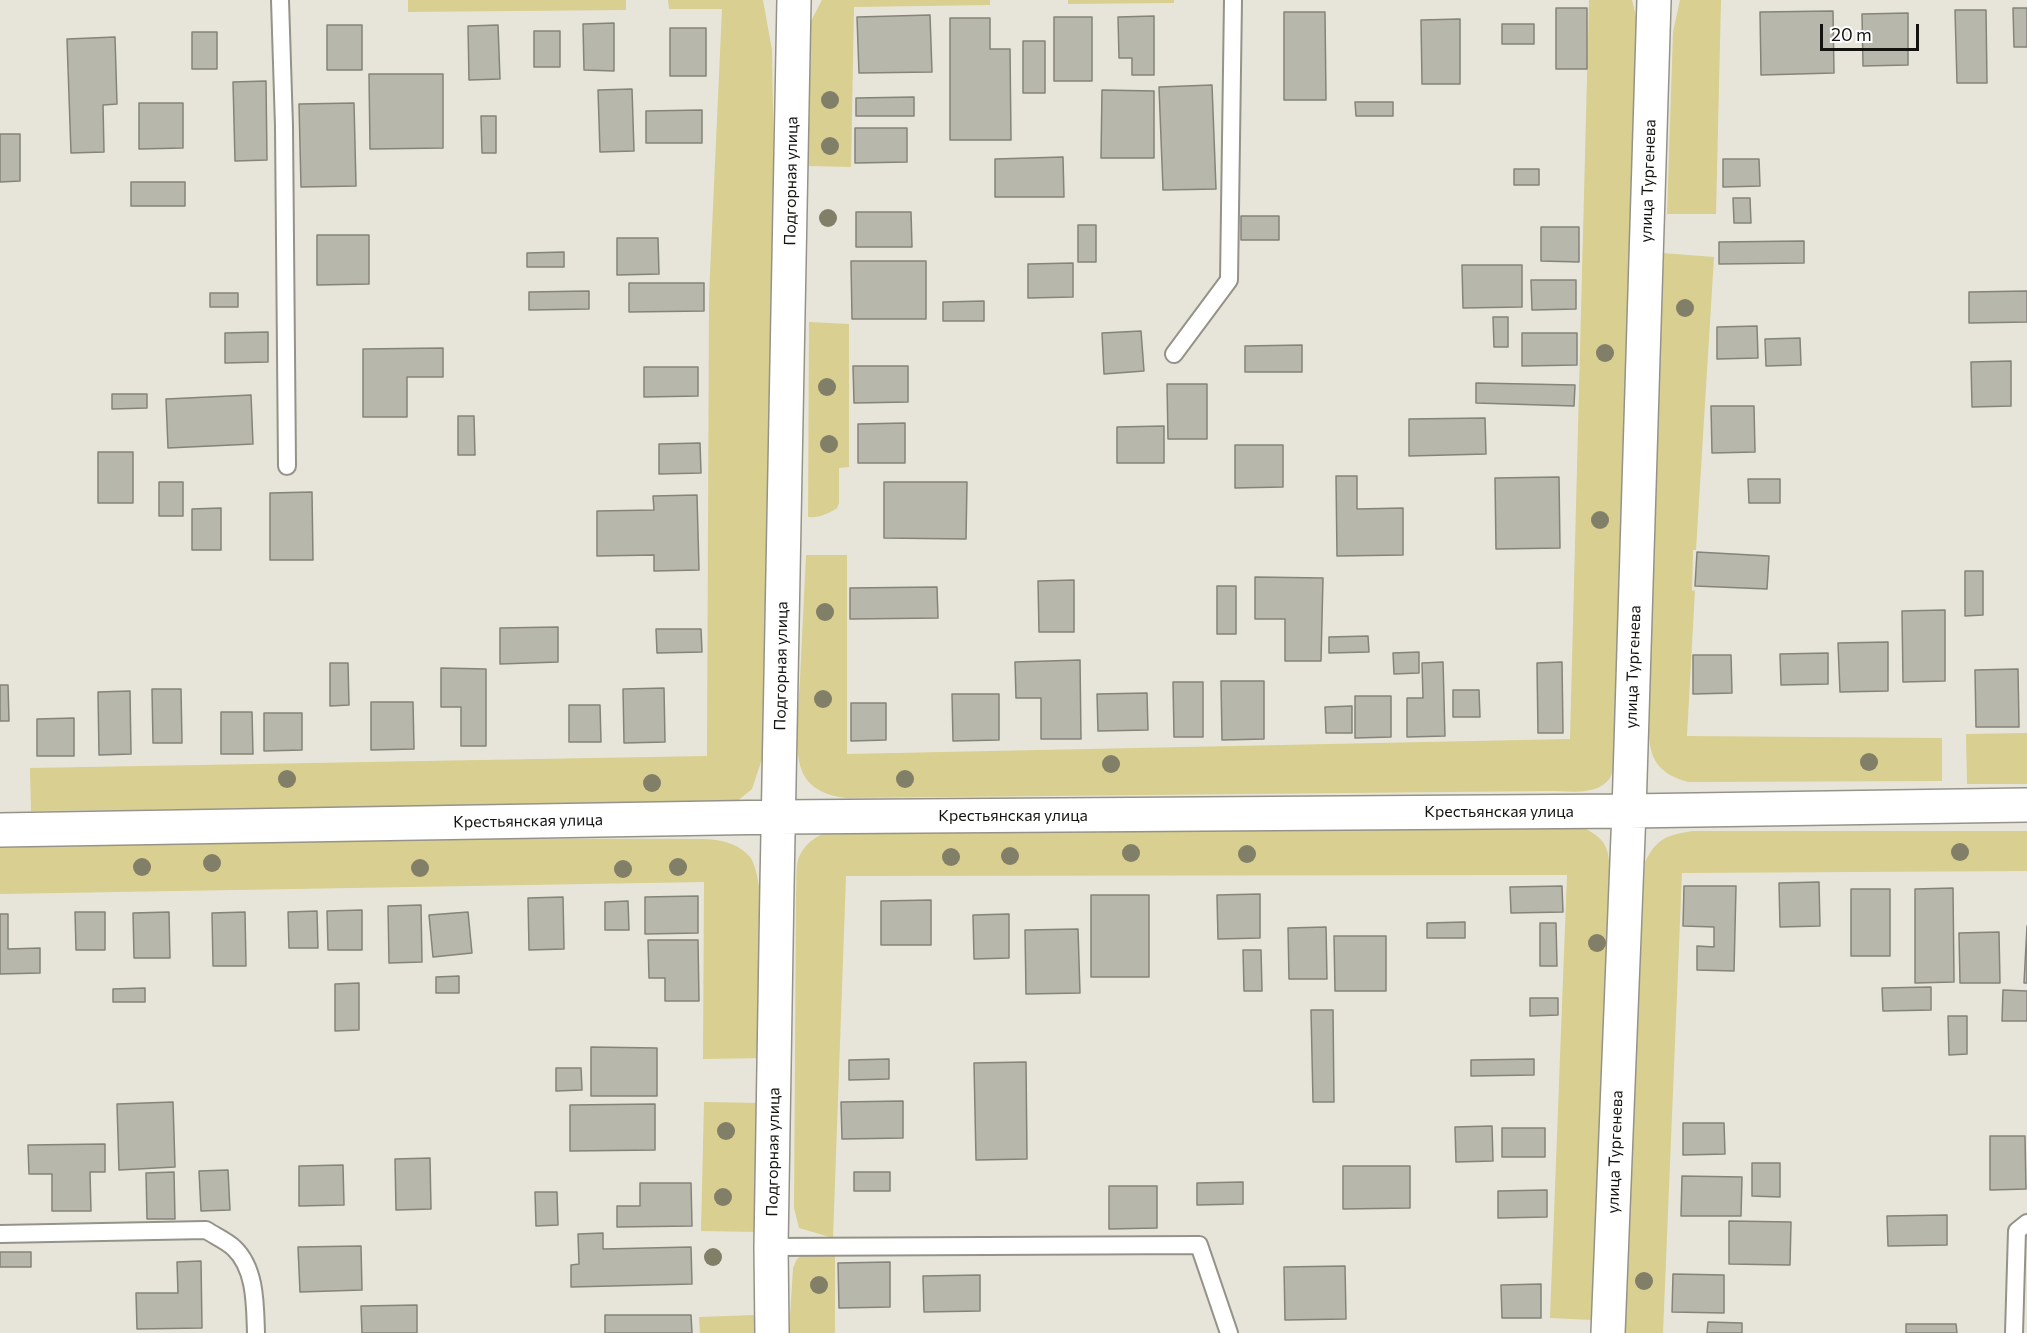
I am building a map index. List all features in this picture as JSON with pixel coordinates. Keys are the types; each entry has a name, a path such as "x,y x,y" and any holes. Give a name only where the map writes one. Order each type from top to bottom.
{"street":[{"name":"Подгорная улица","path":"772,1333 771,1247 778,817 794,0"},
{"name":"улица Тургенева","path":"1608,1333 1629,811 1654,0"},
{"name":"Крестьянская улица","path":"0,830 778,817 1629,811 2027,805"}],"lane":[{"path":"280,0 284,126 287,466"},
{"path":"1174,354 1229,280 1233,0"},
{"path":"2014,1333 2016,1231 2027,1223"},
{"path":"0,1234 206,1230 234,1247 248,1267 255,1300 256,1333"},
{"path":"771,1247 1199,1245 1229,1333"}],"shaded area":[{"path":"408,0 626,0 626,10 408,12"},
{"path":"668,0 763,0 772,50 776,300 762,759 752,789 736,802 707,804 31,811 30,768 707,756 709,295 722,9 669,9"},
{"path":"822,0 990,0 990,5 854,7 851,167 808,166 811,21"},
{"path":"1068,0 1174,0 1174,3 1068,4"},
{"path":"1589,0 1632,0 1637,21 1615,764 1605,784 1591,790 1575,792 846,798 826,793 809,783 799,761 797,738 806,555 847,555 847,754 1570,739"},
{"path":"1680,0 1721,0 1716,214 1667,214 1673,32"},
{"path":"1662,253 1714,257 1696,550 1693,550 1692,591 1695,590 1687,736 1942,738 1942,781 1688,782 1671,775 1655,761 1649,736"},
{"path":"809,322 849,324 849,467 839,468 837,508 823,515 812,517 808,517"},
{"path":"2027,733 2027,784 1967,784 1966,734"},
{"path":"847,828 1584,828 1592,832 1606,847 1610,875 1592,1320 1550,1318 1567,875 846,876 833,1238 799,1228 794,1208 797,866 803,850 813,840 826,833"},
{"path":"1693,831 2027,831 2027,871 1682,873 1663,1333 1623,1333 1645,862 1649,854 1664,839"},
{"path":"282,838 704,839 735,845 750,857 756,870 760,893 764,952 765,1058 703,1059 704,882 0,894 0,848"},
{"path":"704,1102 760,1103 757,1232 701,1231"},
{"path":"835,1251 835,1333 789,1333 793,1268 797,1259 804,1254"},
{"path":"755,1315 756,1333 700,1333 699,1317"}],"building":[{"path":"1556,8 1587,8 1587,69 1556,69"},
{"path":"2013,8 2027,8 2027,47 2014,47"},
{"path":"1955,10 1986,10 1987,83 1957,83"},
{"path":"1833,11 1834,73 1761,75 1760,12"},
{"path":"1284,12 1325,12 1326,100 1284,100"},
{"path":"1908,13 1908,65 1863,66 1862,14"},
{"path":"930,15 932,72 859,73 857,17"},
{"path":"1154,16 1154,75 1132,75 1132,58 1119,58 1118,17"},
{"path":"1054,17 1092,17 1092,81 1054,81"},
{"path":"950,18 990,18 990,49 1010,49 1011,140 950,140"},
{"path":"1460,19 1460,84 1422,84 1421,20"},
{"path":"614,23 614,71 584,70 583,24"},
{"path":"1502,24 1534,24 1534,44 1502,44"},
{"path":"327,25 362,25 362,70 327,70"},
{"path":"498,25 500,79 469,80 468,26"},
{"path":"670,28 706,28 706,76 670,76"},
{"path":"534,31 560,31 560,67 534,67"},
{"path":"192,32 217,32 217,69 192,69"},
{"path":"115,37 117,104 103,105 104,152 71,153 67,39"},
{"path":"1023,41 1045,41 1045,93 1023,93"},
{"path":"369,74 443,74 443,148 370,149"},
{"path":"266,81 267,160 235,161 233,82"},
{"path":"1212,85 1216,189 1163,190 1159,87"},
{"path":"632,89 634,151 600,152 598,90"},
{"path":"1102,90 1154,91 1154,158 1101,158"},
{"path":"914,97 914,116 856,116 856,98"},
{"path":"1355,102 1393,102 1393,116 1356,116"},
{"path":"139,103 183,103 183,148 139,149"},
{"path":"354,103 356,186 301,187 299,104"},
{"path":"702,110 702,143 646,143 646,111"},
{"path":"481,116 496,116 496,153 482,153"},
{"path":"855,128 907,128 907,162 855,163"},
{"path":"0,134 20,134 20,181 0,182"},
{"path":"1063,157 1064,197 995,197 995,159"},
{"path":"1723,159 1759,159 1760,186 1723,187"},
{"path":"1514,169 1539,169 1539,185 1514,185"},
{"path":"131,182 185,182 185,206 131,206"},
{"path":"1733,198 1750,198 1751,223 1734,223"},
{"path":"856,212 911,212 912,247 856,247"},
{"path":"1241,216 1279,216 1279,240 1241,240"},
{"path":"1078,225 1096,225 1096,262 1078,262"},
{"path":"1541,227 1579,227 1579,262 1541,261"},
{"path":"317,235 369,235 369,284 317,285"},
{"path":"617,238 658,238 659,274 617,275"},
{"path":"1804,241 1804,263 1719,264 1719,242"},
{"path":"564,252 564,267 527,267 527,253"},
{"path":"851,261 926,261 926,319 852,319"},
{"path":"1073,263 1073,297 1028,298 1028,264"},
{"path":"1462,265 1522,265 1522,307 1463,308"},
{"path":"1531,280 1576,280 1576,309 1532,310"},
{"path":"629,283 704,283 704,311 629,312"},
{"path":"589,291 589,309 529,310 529,292"},
{"path":"2027,291 2027,322 1969,323 1969,292"},
{"path":"210,293 238,293 238,307 210,307"},
{"path":"984,301 984,321 943,321 943,302"},
{"path":"1493,317 1508,317 1508,347 1494,347"},
{"path":"1757,326 1758,358 1717,359 1717,327"},
{"path":"1141,331 1144,371 1104,374 1102,333"},
{"path":"268,332 268,362 225,363 225,333"},
{"path":"1522,333 1577,333 1577,365 1522,366"},
{"path":"1800,338 1801,365 1766,366 1765,339"},
{"path":"1302,345 1302,372 1245,372 1245,346"},
{"path":"443,348 443,377 407,377 407,417 363,417 363,349"},
{"path":"2011,361 2011,406 1972,407 1971,362"},
{"path":"853,366 908,366 908,402 854,403"},
{"path":"644,367 698,367 698,396 644,397"},
{"path":"1476,383 1575,385 1574,406 1476,403"},
{"path":"1167,384 1207,384 1207,439 1168,439"},
{"path":"112,394 147,394 147,408 112,409"},
{"path":"251,395 253,444 168,448 166,399"},
{"path":"1711,406 1754,406 1755,452 1712,453"},
{"path":"458,416 474,416 475,455 458,455"},
{"path":"1485,418 1486,454 1409,456 1409,419"},
{"path":"905,423 905,463 858,463 858,424"},
{"path":"1164,426 1164,463 1117,463 1117,427"},
{"path":"700,443 701,473 659,474 659,444"},
{"path":"1235,445 1283,445 1283,487 1235,488"},
{"path":"98,452 133,452 133,503 98,503"},
{"path":"1336,476 1357,476 1357,509 1403,508 1403,555 1337,556"},
{"path":"1559,477 1560,548 1496,549 1495,478"},
{"path":"1748,479 1780,479 1780,503 1749,503"},
{"path":"159,482 183,482 183,516 159,516"},
{"path":"884,482 967,482 966,539 884,538"},
{"path":"312,492 313,560 270,560 270,493"},
{"path":"697,495 699,570 654,571 654,555 597,556 597,511 654,510 653,496"},
{"path":"221,508 221,550 192,550 192,509"},
{"path":"1697,552 1769,556 1767,589 1695,586"},
{"path":"1965,571 1983,571 1983,615 1965,616"},
{"path":"1255,577 1323,578 1321,661 1285,661 1285,619 1255,619"},
{"path":"1074,580 1074,632 1039,632 1038,581"},
{"path":"1217,586 1236,586 1236,634 1217,634"},
{"path":"937,587 938,618 850,619 850,588"},
{"path":"1945,610 1945,681 1903,682 1902,611"},
{"path":"558,627 558,662 500,664 500,628"},
{"path":"656,629 701,629 702,652 657,653"},
{"path":"1368,636 1369,652 1329,653 1329,637"},
{"path":"1888,642 1888,691 1840,692 1838,643"},
{"path":"1419,652 1419,673 1394,674 1393,653"},
{"path":"1828,653 1828,684 1781,685 1780,654"},
{"path":"1693,655 1731,655 1732,693 1693,694"},
{"path":"1080,660 1081,739 1041,739 1041,698 1016,698 1015,662"},
{"path":"1443,662 1445,736 1407,737 1407,698 1423,698 1422,663"},
{"path":"1562,662 1563,733 1538,733 1537,663"},
{"path":"330,663 348,663 349,705 330,706"},
{"path":"441,668 486,669 486,746 461,746 461,707 441,707"},
{"path":"2018,669 2019,727 1976,727 1975,670"},
{"path":"1221,681 1264,681 1264,739 1222,740"},
{"path":"1173,682 1203,682 1203,737 1174,737"},
{"path":"0,685 8,685 9,721 0,721"},
{"path":"664,688 665,742 624,743 623,689"},
{"path":"152,689 181,689 182,743 153,743"},
{"path":"1453,690 1479,690 1480,717 1453,717"},
{"path":"130,691 131,754 99,755 98,692"},
{"path":"1147,693 1148,730 1098,731 1097,694"},
{"path":"952,694 999,694 999,740 953,741"},
{"path":"1355,696 1391,696 1391,737 1355,738"},
{"path":"371,702 413,702 414,749 371,750"},
{"path":"851,703 886,703 886,740 851,741"},
{"path":"569,705 600,705 601,742 569,742"},
{"path":"1352,706 1352,733 1326,733 1325,707"},
{"path":"221,712 252,712 253,754 221,754"},
{"path":"264,713 302,713 302,750 264,751"},
{"path":"74,718 74,756 37,756 37,719"},
{"path":"1819,882 1820,926 1780,927 1779,883"},
{"path":"1562,886 1563,912 1511,913 1510,887"},
{"path":"1684,886 1736,886 1734,971 1697,970 1697,946 1714,947 1714,927 1683,926"},
{"path":"1953,888 1954,982 1915,983 1915,889"},
{"path":"1851,889 1890,889 1890,956 1851,956"},
{"path":"1260,894 1260,938 1218,939 1217,895"},
{"path":"1091,895 1149,895 1149,977 1091,977"},
{"path":"698,896 698,933 645,934 645,897"},
{"path":"563,897 564,949 529,950 528,898"},
{"path":"931,900 931,945 881,945 881,901"},
{"path":"628,901 629,930 605,930 605,902"},
{"path":"421,905 422,962 389,963 388,906"},
{"path":"362,910 362,950 328,950 327,911"},
{"path":"317,911 318,948 289,948 288,912"},
{"path":"75,912 105,912 105,950 76,950"},
{"path":"169,912 170,958 134,958 133,913"},
{"path":"245,912 246,966 213,966 212,913"},
{"path":"468,912 472,953 433,957 429,915"},
{"path":"0,914 8,914 8,949 40,948 40,973 0,974"},
{"path":"1009,914 1009,958 974,959 973,915"},
{"path":"1465,922 1465,938 1427,938 1427,923"},
{"path":"1540,923 1556,923 1557,966 1540,966"},
{"path":"2027,926 2027,983 2024,983"},
{"path":"1326,927 1327,979 1289,979 1288,928"},
{"path":"1078,929 1080,993 1026,994 1025,930"},
{"path":"1999,932 2000,983 1960,983 1959,933"},
{"path":"1334,936 1386,936 1386,991 1335,991"},
{"path":"648,940 698,940 699,1001 665,1001 665,978 649,978"},
{"path":"1243,950 1261,950 1262,991 1244,991"},
{"path":"459,976 459,993 436,993 436,977"},
{"path":"359,983 359,1030 335,1031 335,984"},
{"path":"1931,987 1931,1010 1883,1011 1882,988"},
{"path":"145,988 145,1002 113,1002 113,989"},
{"path":"2003,990 2027,991 2027,1021 2002,1021"},
{"path":"1530,998 1558,998 1558,1015 1530,1016"},
{"path":"1311,1010 1333,1010 1334,1102 1313,1102"},
{"path":"1948,1016 1967,1016 1967,1054 1949,1055"},
{"path":"591,1047 657,1048 657,1096 591,1096"},
{"path":"889,1059 889,1079 849,1080 849,1060"},
{"path":"1534,1059 1534,1075 1471,1076 1471,1060"},
{"path":"1026,1062 1027,1159 976,1160 974,1063"},
{"path":"556,1068 581,1068 582,1090 556,1091"},
{"path":"903,1101 903,1138 842,1139 841,1102"},
{"path":"173,1102 175,1167 119,1170 117,1104"},
{"path":"655,1104 655,1150 570,1151 570,1105"},
{"path":"1683,1123 1724,1123 1725,1154 1683,1155"},
{"path":"1492,1126 1493,1161 1456,1162 1455,1127"},
{"path":"1502,1128 1545,1128 1545,1157 1502,1157"},
{"path":"1990,1136 2025,1136 2026,1189 1990,1190"},
{"path":"105,1144 105,1172 90,1172 91,1211 52,1211 52,1174 29,1174 28,1145"},
{"path":"430,1158 431,1209 396,1210 395,1159"},
{"path":"1752,1163 1780,1163 1780,1197 1752,1196"},
{"path":"343,1165 344,1205 299,1206 299,1166"},
{"path":"1343,1166 1410,1166 1410,1208 1343,1209"},
{"path":"228,1170 230,1210 201,1211 199,1171"},
{"path":"174,1172 175,1219 147,1219 146,1173"},
{"path":"854,1172 890,1172 890,1191 854,1191"},
{"path":"1682,1176 1742,1177 1741,1216 1681,1216"},
{"path":"1243,1182 1243,1204 1197,1205 1197,1183"},
{"path":"640,1183 691,1183 692,1226 617,1227 617,1206 640,1206"},
{"path":"1109,1186 1157,1186 1157,1228 1109,1229"},
{"path":"1547,1190 1547,1217 1498,1218 1498,1191"},
{"path":"535,1192 557,1192 558,1225 536,1226"},
{"path":"1947,1215 1947,1245 1888,1246 1887,1216"},
{"path":"1729,1221 1791,1222 1790,1265 1729,1264"},
{"path":"603,1233 603,1249 691,1247 692,1284 571,1287 571,1265 579,1264 578,1234"},
{"path":"361,1246 362,1290 300,1292 298,1247"},
{"path":"0,1252 31,1252 31,1267 0,1267"},
{"path":"201,1261 202,1328 137,1329 136,1293 178,1293 177,1262"},
{"path":"890,1262 890,1307 839,1308 838,1263"},
{"path":"1345,1266 1346,1319 1285,1320 1284,1267"},
{"path":"1673,1274 1724,1275 1724,1313 1672,1312"},
{"path":"980,1275 980,1311 924,1312 923,1276"},
{"path":"1541,1284 1541,1318 1502,1318 1501,1285"},
{"path":"417,1305 417,1333 362,1333 361,1306"},
{"path":"605,1315 691,1315 692,1333 605,1333"},
{"path":"1708,1322 1742,1323 1742,1333 1707,1333"},
{"path":"1906,1324 1956,1324 1957,1333 1906,1333"}]}
